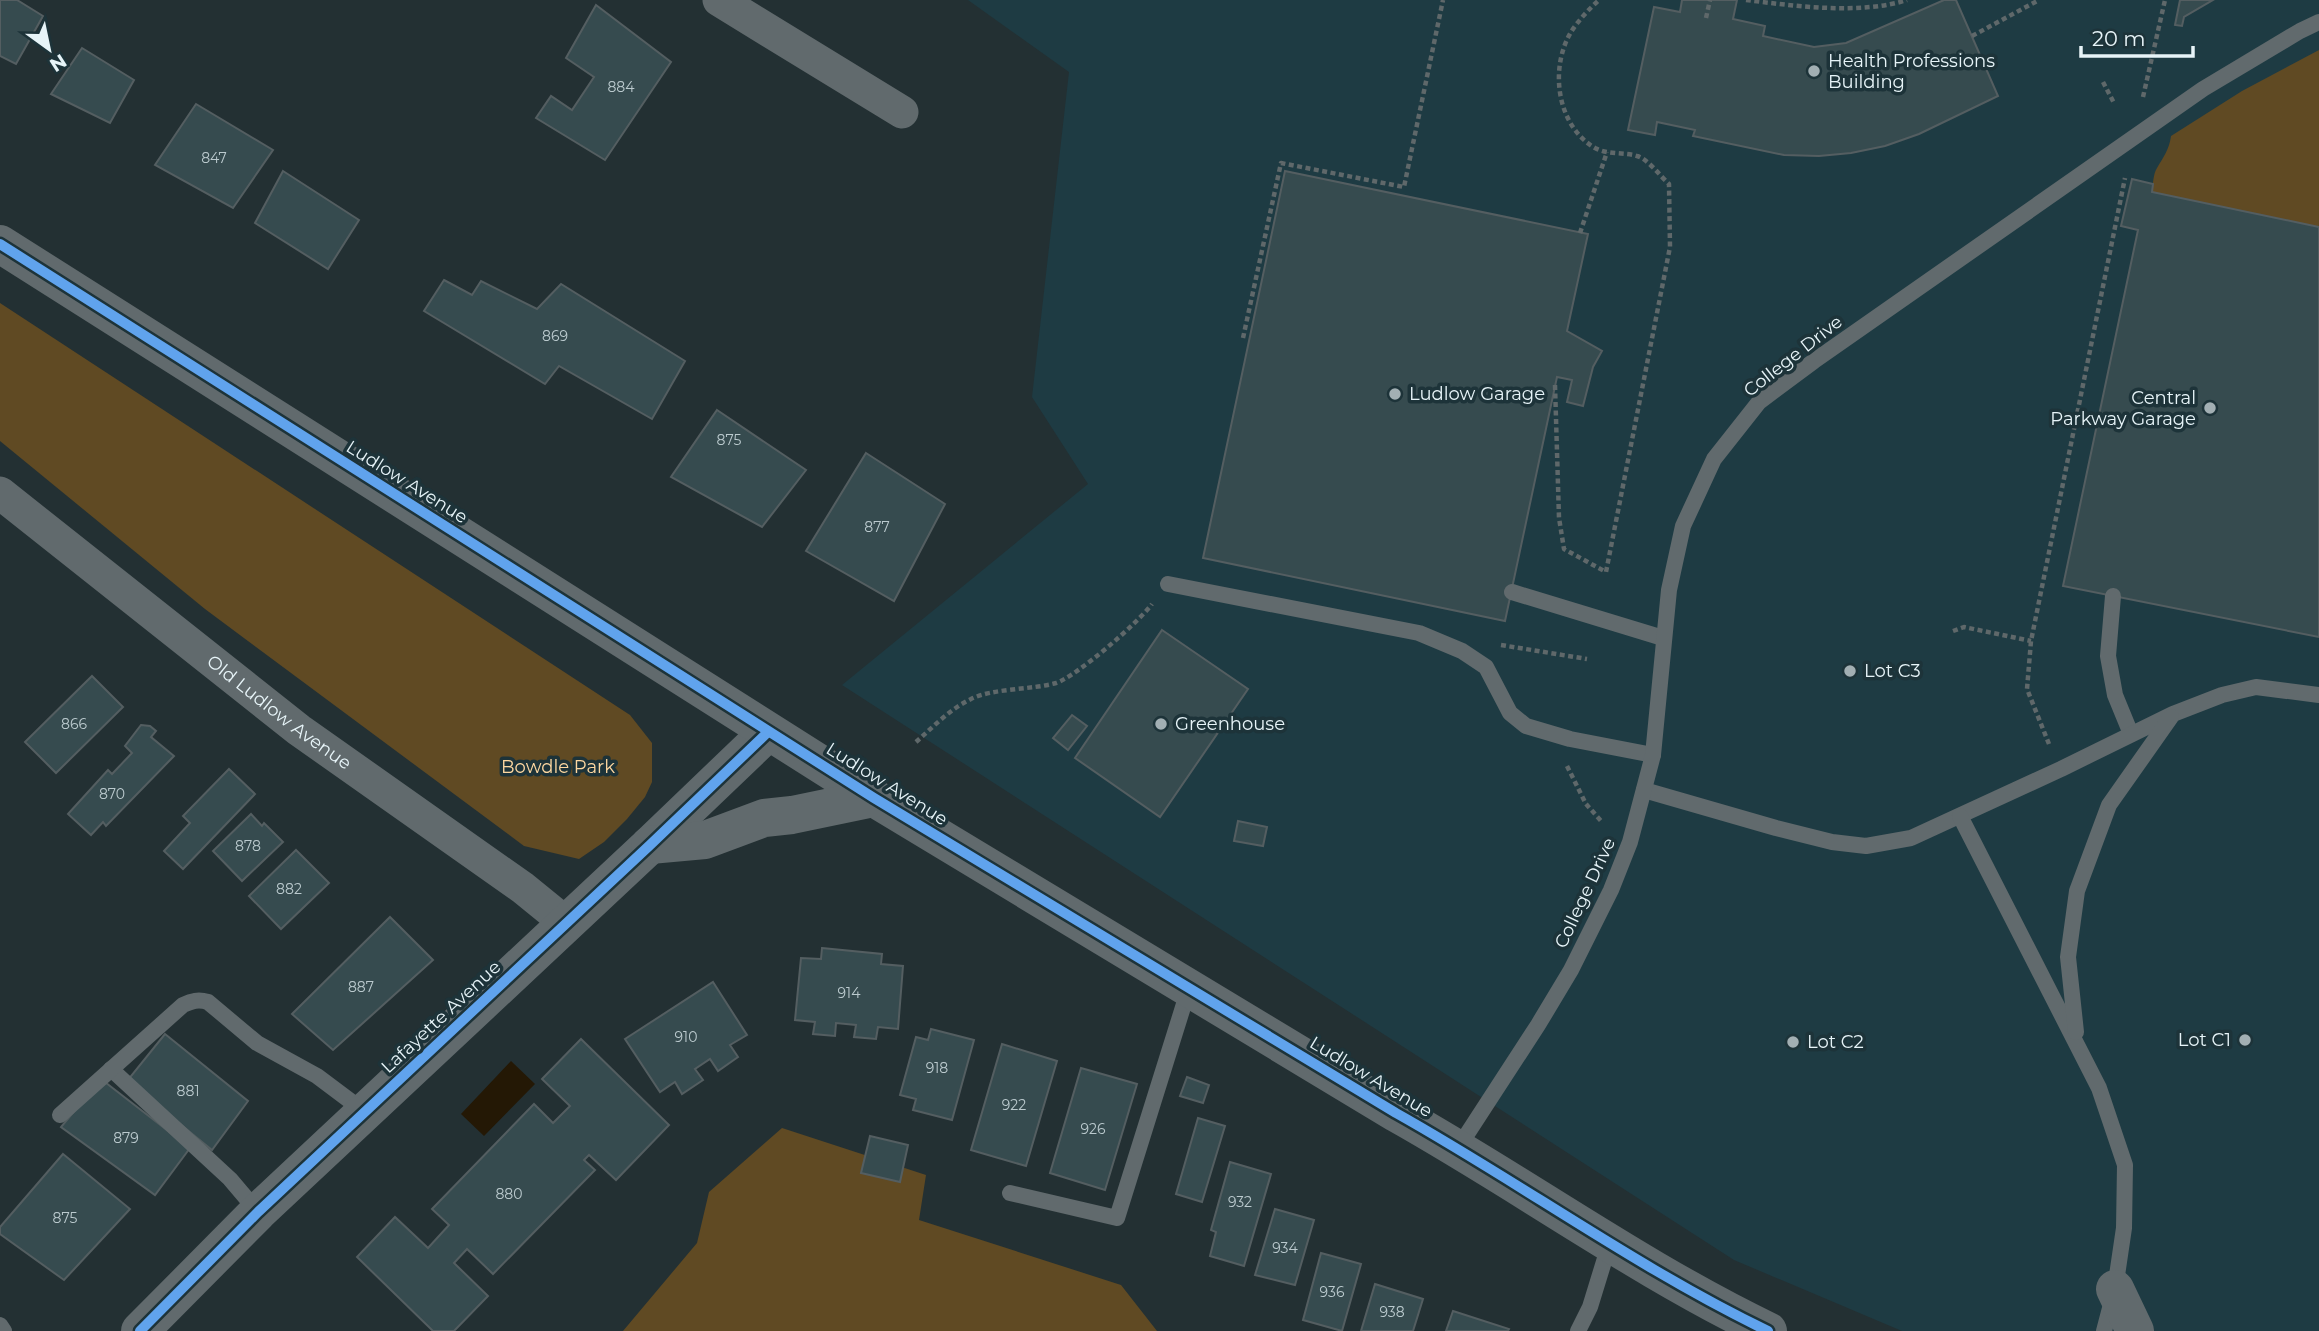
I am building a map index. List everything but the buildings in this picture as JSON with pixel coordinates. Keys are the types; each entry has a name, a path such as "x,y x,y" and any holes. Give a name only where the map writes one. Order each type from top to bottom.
{"main road":[{"name":"Ludlow Avenue","path":"0,244 874,798 1610,1242 1728,1312 1768,1331"},
{"name":"Lafayette Avenue","path":"140,1331 258,1212 768,732"},
{"path":"650,845 705,840 764,818 874,798"},
{"path":"2115,1289 2135,1331"}],"street":[{"path":"719,0 902,112"},
{"name":"Old Ludlow Avenue","path":"0,493 299,730 523,888 566,923"}],"lane":[{"name":"College Drive","path":"1458,1148 1538,1025 1577,958 1611,890 1630,842 1653,755 1669,590 1683,526 1714,459 1759,402 1814,361 2203,89 2319,22"},
{"path":"1168,584 1419,633 1462,651 1486,667 1510,713 1526,726 1570,739 1653,755"},
{"path":"1512,592 1663,638"},
{"path":"2113,596 2108,656 2115,695 2131,734"},
{"path":"1644,790 1776,828 1832,842 1866,846 1911,838 2173,714 2222,695 2256,687 2319,695"},
{"path":"2077,1041 2068,957 2077,891 2109,805 2173,714"},
{"path":"1960,816 2077,1041 2099,1088 2125,1165 2124,1228 2115,1289 2104,1331"},
{"path":"1010,1193 1117,1218 1189,988"},
{"path":"60,1115 183,1005 194,1000 208,1002 257,1043 317,1076 365,1112"},
{"path":"111,1069 230,1179 258,1212"},
{"path":"1578,1331 1590,1307 1610,1242"},
{"path":"0,1325 4,1331"}],"path":[{"path":"1243,338 1281,163 1404,187 1443,0"},
{"path":"1555,385 1559,518 1564,549 1606,572 1670,247 1669,184 1640,156 1595,148 1575,130 1561,102 1558,82 1562,56 1570,33 1599,0"},
{"path":"1706,18 1710,0"},
{"path":"1746,0 1815,8 1892,5 1907,0"},
{"path":"1972,36 2039,0"},
{"path":"2143,97 2165,0"},
{"path":"2103,82 2114,103"},
{"path":"1580,233 1607,152"},
{"path":"2049,744 2026,689 2031,641 2125,178"},
{"path":"2120,200 2127,202"},
{"path":"916,742 953,709 974,697 1058,682 1095,657 1145,613 1168,584"},
{"path":"1952,631 1964,627 2031,641"},
{"path":"1565,762 1586,804 1602,822"}],"shaded area":[{"path":"968,0 2319,0 2319,1331 1902,1331 1734,1260 842,685 1088,484 1032,397 1069,72"},
{"path":"511,1061 535,1084 484,1136 461,1114"}],"green space":[{"path":"2319,50 2319,227 2152,192 2155,173 2168,149 2171,136 2242,91"},
{"name":"Bowdle Park","path":"0,303 630,715 652,743 652,782 645,797 604,842 579,859 524,846 205,609 0,441"},
{"path":"782,1128 926,1175 919,1220 1121,1285 1157,1331 623,1331 697,1243 709,1192"}],"cycle path":[{"path":"0,244 874,798 1673,1281 1768,1331"},
{"path":"140,1331 258,1212 768,732"}],"place":[{"name":"Health Professions Building","path":"1814,71"},
{"name":"Ludlow Garage","path":"1395,394"},
{"name":"Central Parkway Garage","path":"2210,408"},
{"name":"Lot C3","path":"1850,671"},
{"name":"Greenhouse","path":"1161,724"},
{"name":"Lot C1","path":"2245,1040"},
{"name":"Lot C2","path":"1793,1042"}]}
